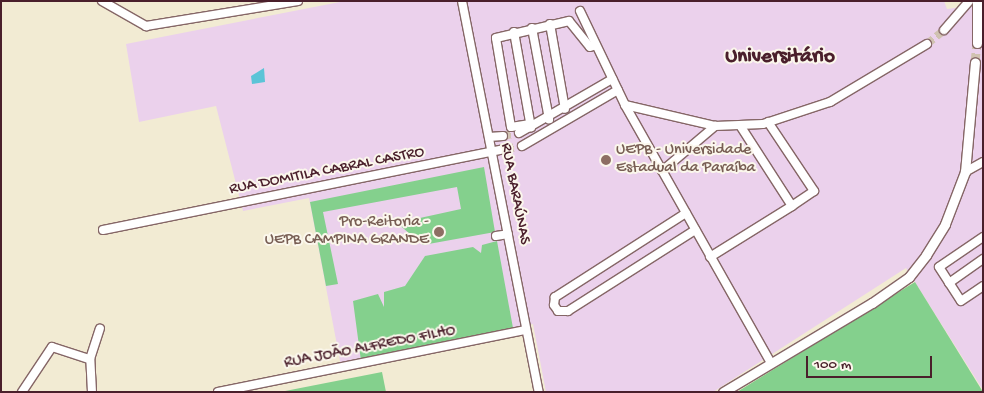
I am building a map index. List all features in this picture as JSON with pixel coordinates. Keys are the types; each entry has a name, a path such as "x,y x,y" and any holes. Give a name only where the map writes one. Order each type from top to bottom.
{"street":[{"path":"102,1 146,26 298,1"},
{"name":"RUA BARAÚNAS","path":"462,1 538,392"},
{"path":"944,30 969,1"},
{"path":"977,1 977,43"},
{"path":"580,11 625,106 770,363"},
{"path":"531,126 511,127 495,39 514,32 569,21 590,47 596,45"},
{"path":"550,24 565,108"},
{"path":"532,28 549,118"},
{"path":"514,32 531,126"},
{"path":"625,106 715,126 741,127 768,122 830,102 927,44"},
{"path":"723,392 909,277 938,239 965,172 975,62"},
{"path":"612,79 549,118 520,133 523,145 618,90"},
{"path":"710,257 814,191 768,122"},
{"path":"662,171 715,126"},
{"path":"741,127 792,206"},
{"path":"489,137 502,136"},
{"name":"RUA DOMITILA CABRAL CASTRO","path":"103,230 506,149"},
{"path":"965,172 982,164"},
{"path":"686,213 555,297 554,304 558,311 568,311 695,230"},
{"path":"496,236 508,234"},
{"path":"983,236 939,267 961,301 983,286"},
{"path":"949,283 983,260"},
{"path":"92,392 90,359 100,329"},
{"name":"RUA JOÃO ALFREDO FILHO","path":"218,392 526,330"},
{"path":"22,392 52,347 90,359"}],"shaded area":[{"name":"UEPB - Universidade Estadual da Paraíba","path":"345,1 944,1 947,9 983,4 983,390 906,268 713,392 546,392 533,324 341,366 309,198 243,211 216,106 139,122 126,44"}],"green space":[{"path":"484,167 495,232 423,245 397,223 461,209 457,187 323,212 338,284 326,286 310,202"},
{"path":"497,241 513,328 361,361 353,301 378,294 384,307 384,292 405,286 425,256 473,247 481,253 482,245"},
{"path":"915,282 983,392 737,392"},
{"path":"382,372 386,392 280,392"}],"water":[{"path":"264,68 265,82 252,84 251,76"}],"tunnel":[{"path":"927,44 944,30"},
{"path":"975,62 977,43"},
{"path":"503,136 519,133"},
{"path":"506,149 522,146"}],"place":[{"name":"UEPB - Universidade Estadual da Paraíba","path":"606,160"},
{"name":"Pro-Reitoria - UEPB CAMPINA GRANDE","path":"439,232"}],"district":[{"name":"Universitário","path":"780,58"}]}
